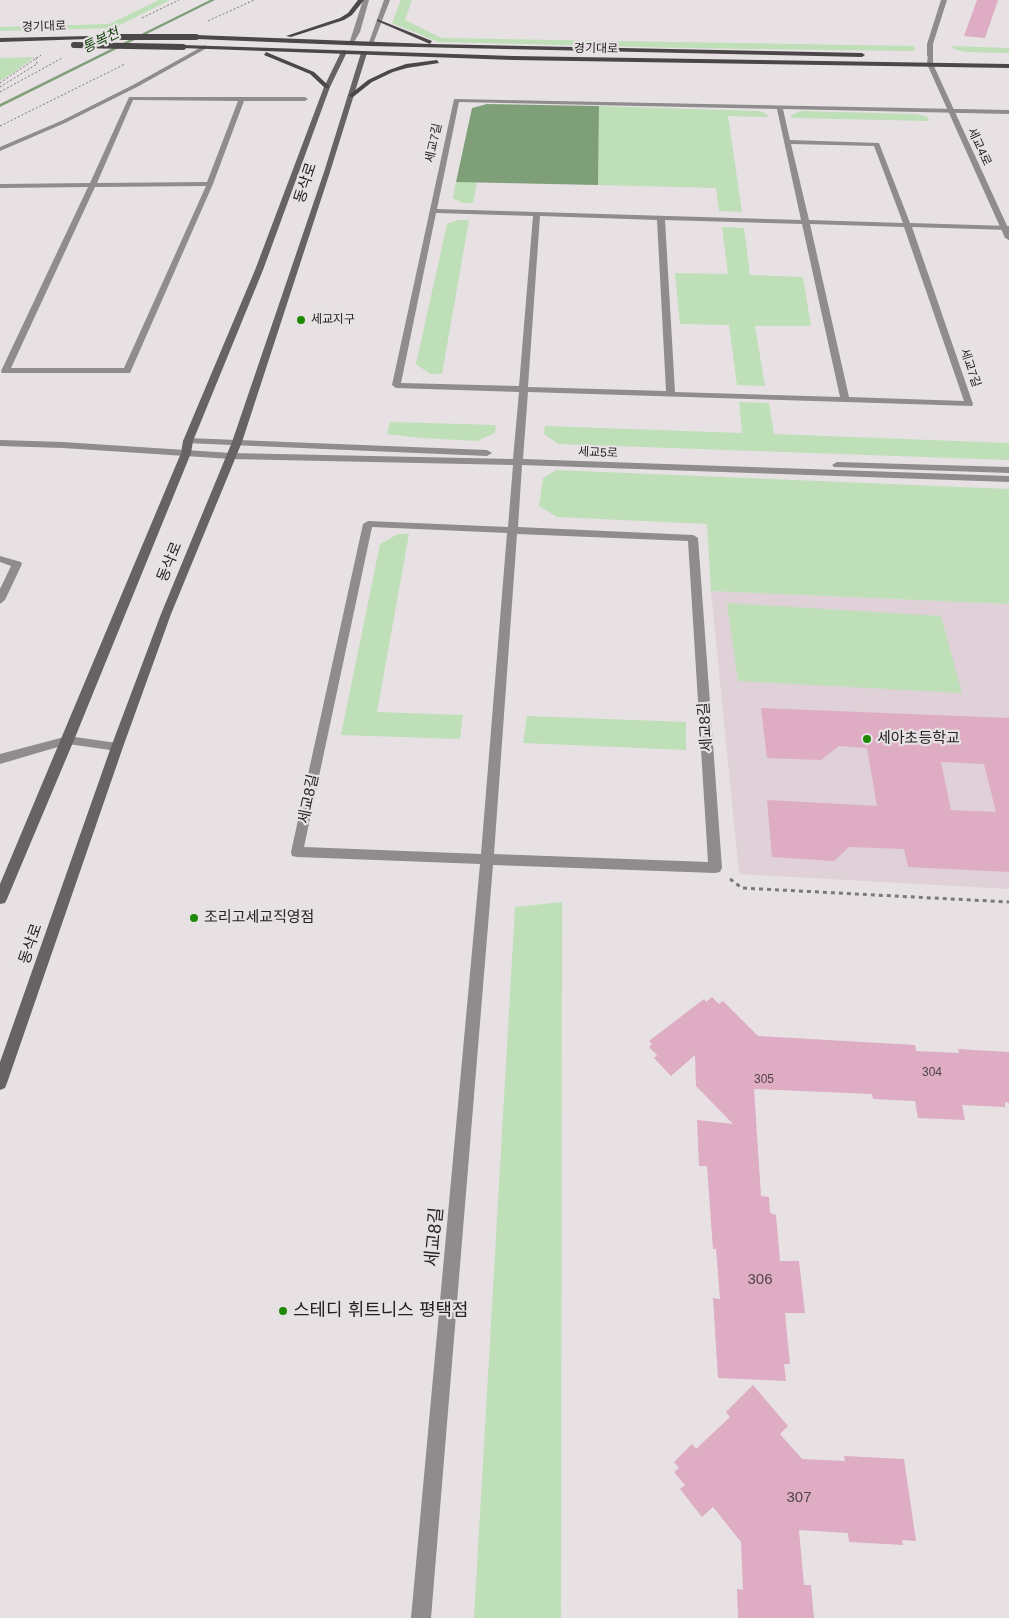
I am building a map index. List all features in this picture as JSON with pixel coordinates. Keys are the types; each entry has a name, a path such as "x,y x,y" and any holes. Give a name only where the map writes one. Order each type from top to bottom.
{"main road":[{"path":"273,40 342,19 350,14 361,0"},
{"path":"380,20 437,45"},
{"name":"경기대로","path":"0,40 89,37 196,37 370,44 864,55"},
{"name":"동삭로","path":"0,899 68,740 259,270 327,87 344,52 351,43"},
{"path":"364,53 370,44"},
{"name":"경기대로","path":"53,46 205,47 513,58 1009,66"},
{"path":"237,49 263,53 281,59 312,73 327,87"},
{"name":"동삭로","path":"0,1083 117,747 166,614 237,442 364,53"},
{"path":"921,56 940,56"},
{"path":"351,96 370,81 406,66 450,61 513,58"}],"street":[{"name":"동삭로","path":"351,43 357,32 366,0"},
{"path":"370,44 387,0"},
{"path":"930,64 930,44 944,0"},
{"path":"0,149 71,118 205,47"},
{"name":"세교4로","path":"930,64 949,110 1007,228 1009,238"},
{"path":"242,99 210,184 127,371 2,371 93,185 131,98 306,99"},
{"name":"세교7길","path":"787,142 877,144 908,224 969,404 396,385 456,100 1009,112"},
{"path":"780,108 845,400"},
{"path":"0,186 210,184"},
{"path":"432,211 1007,228"},
{"path":"518,458 537,214"},
{"path":"661,218 671,394"},
{"name":"세교5로","path":"187,447 237,442 518,458 1009,479"},
{"path":"0,443 90,448 187,447"},
{"name":"세교5로","path":"187,447 231,456 518,458 1009,470"},
{"name":"세교8길","path":"421,1618 487,859 518,458"},
{"name":"세교8길","path":"368,524 512,531 693,538 716,868 297,852 368,524"},
{"path":"0,558 17,564"},
{"path":"0,568 17,564"},
{"path":"0,600 17,564"},
{"path":"0,759 68,740 117,747"}],"path":[{"path":"0,83 53,46"},
{"path":"0,87 37,64 36,58"},
{"path":"716,868 742,888 1009,902"}],"shaded area":[{"path":"159,0 170,0 114,28 0,31 0,27 109,24"},
{"path":"401,0 412,0 405,20 441,38 914,46 915,50 681,48 438,42 392,23"},
{"path":"952,46 1009,48 1009,53 966,52 954,49"},
{"path":"35,57 13,73 0,81 0,58"},
{"path":"487,104 599,106 598,185 456,182 472,108"},
{"path":"599,106 758,111 767,114 768,117 728,116 742,212 719,211 716,188 598,185"},
{"path":"801,111 916,114 928,117 929,121 791,118 791,115"},
{"path":"456,182 477,182 473,203 462,203 453,198"},
{"path":"458,220 469,220 442,374 430,374 416,364 447,224"},
{"path":"722,227 744,228 750,275 803,277 811,326 755,326 765,386 737,385 729,325 680,324 675,273 728,274"},
{"path":"739,402 769,403 774,434 1009,443 1009,460 558,444 544,434 545,426 742,433"},
{"path":"390,422 496,425 495,433 477,441 387,434"},
{"path":"556,470 1009,489 1009,604 711,591 707,524 557,517 539,506 543,478"},
{"path":"398,534 409,534 377,712 463,715 460,739 341,735 380,544"},
{"name":"세아초등학교","path":"711,591 1009,604 1009,889 739,874"},
{"path":"727,603 941,616 962,693 738,681"},
{"path":"527,716 686,722 686,750 523,743"},
{"path":"562,902 561,1618 474,1618 515,907"}],"building":[{"path":"977,0 998,0 985,38 964,36"},
{"path":"761,708 1009,718 1009,872 908,867 904,849 849,847 834,861 772,857 767,800 877,806 867,748 839,746 821,760 767,758","holes":["941,762 984,764 996,812 951,810"]},
{"path":"712,997 719,1004 723,1001 758,1036 915,1045 916,1051 959,1053 958,1049 1009,1052 1009,1103 1005,1102 1005,1107 962,1105 965,1120 918,1118 915,1101 873,1099 872,1094 754,1089 761,1196 769,1197 770,1213 776,1215 780,1261 799,1261 805,1313 785,1313 790,1364 784,1364 786,1381 718,1378 713,1298 720,1299 716,1249 713,1249 707,1166 699,1166 697,1120 733,1124 696,1086 695,1055 671,1076 654,1058 657,1055 649,1047 652,1044 649,1041 704,999 706,1002"},
{"path":"753,1385 788,1426 780,1434 802,1459 845,1461 844,1456 904,1459 916,1541 902,1540 903,1545 849,1542 848,1533 799,1530 804,1585 811,1585 814,1618 738,1618 737,1589 743,1590 741,1542 713,1507 702,1517 680,1489 685,1485 674,1472 679,1468 674,1462 692,1444 696,1449 730,1417 726,1412"}],"waterway":[{"name":"통복천","path":"0,106 213,0"}],"place":[{"name":"세교지구","path":"301,320"},
{"name":"세아초등학교","path":"867,739"},
{"name":"조리고세교직영점","path":"194,918"},
{"name":"스테디 휘트니스 평택점","path":"283,1311"}]}
